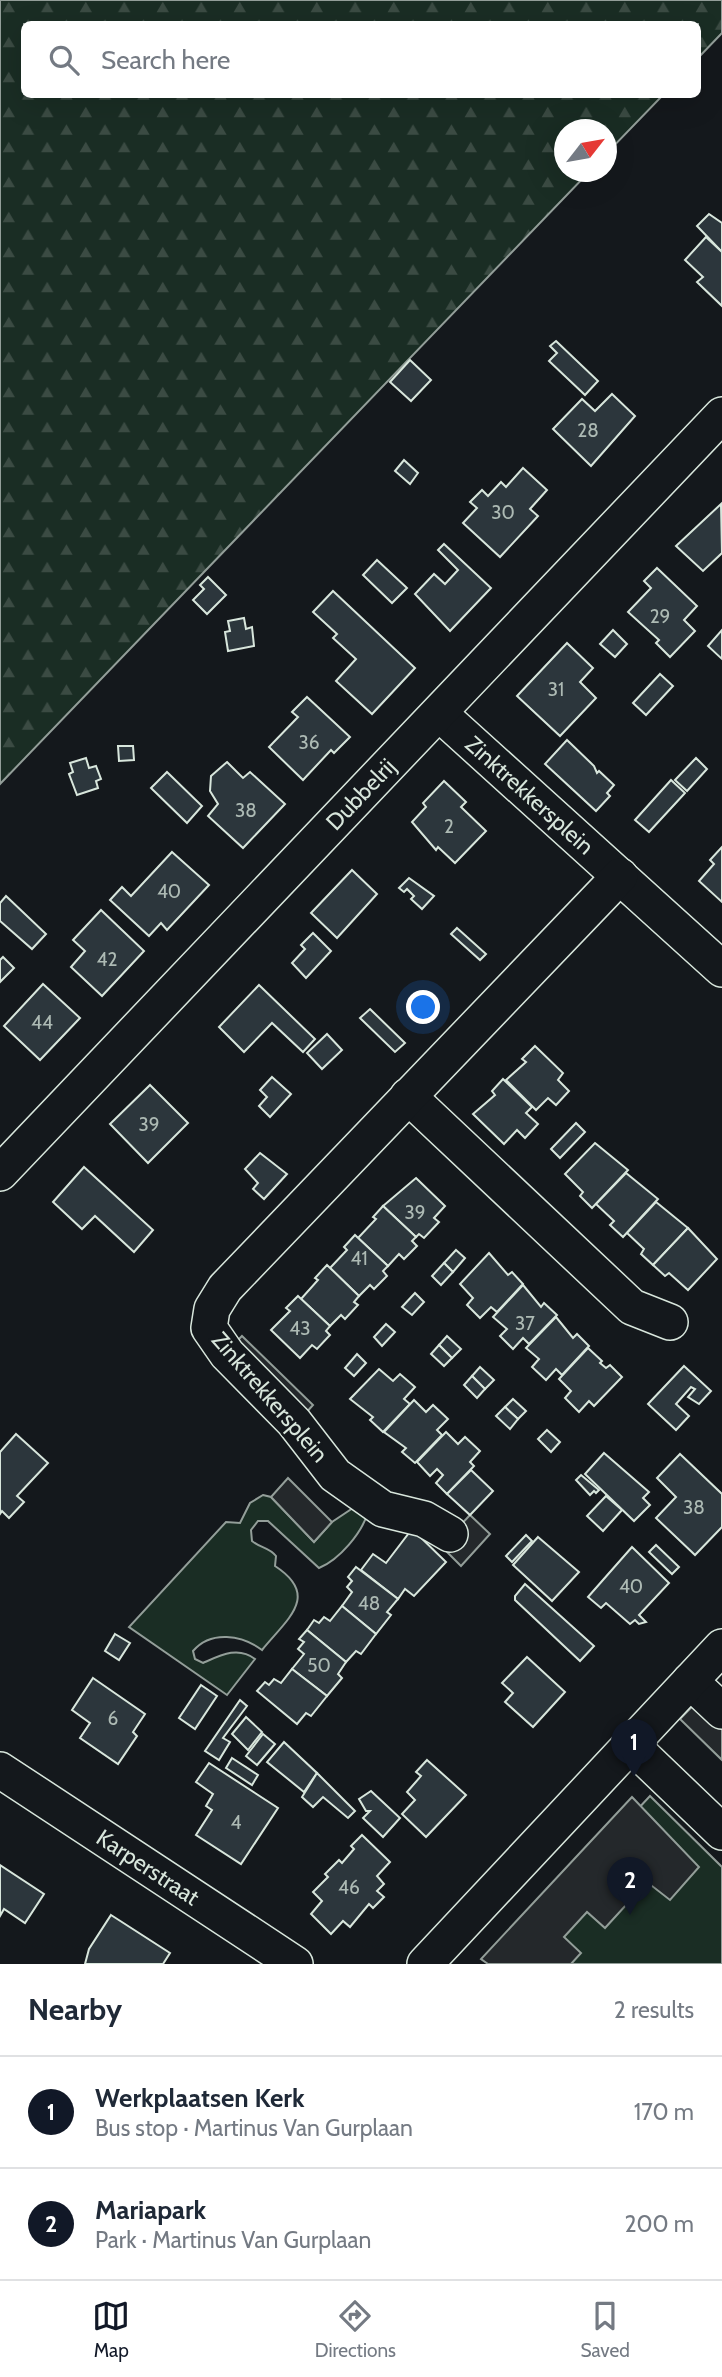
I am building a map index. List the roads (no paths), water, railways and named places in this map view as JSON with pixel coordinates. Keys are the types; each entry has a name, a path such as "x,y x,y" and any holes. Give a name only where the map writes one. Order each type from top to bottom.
{"street":[{"name":"Dubbelrij","path":"0,1173 722,415"},
{"name":"Zinktrekkersplein","path":"440,714 722,969"},
{"name":"Zinktrekkersplein","path":"450,1534 424,1519 383,1508 335,1475 294,1422 227,1354 209,1328 212,1309 225,1288 620,876"},
{"path":"408,1096 632,1307 670,1322"},
{"path":"711,1665 722,1711"},
{"path":"425,1964 630,1744 711,1665"},
{"path":"630,1744 722,1832"},
{"name":"Karperstraat","path":"0,1770 295,1964"}],"place":[{"name":"Werkplaatsen Kerk","path":"634,1777"},
{"name":"Mariapark","path":"630,1915"}]}
